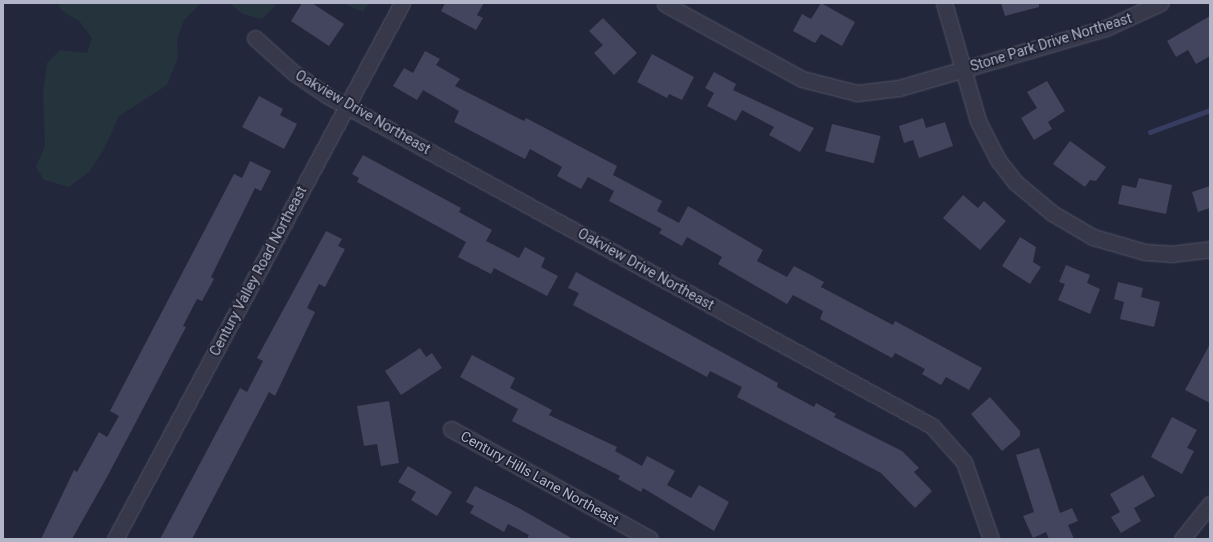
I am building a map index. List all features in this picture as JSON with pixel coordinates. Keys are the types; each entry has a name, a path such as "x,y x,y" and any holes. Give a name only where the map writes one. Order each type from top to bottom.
{"street":[{"name":"Century Valley Road Northeast","path":"115,539 402,3"},
{"path":"944,3 978,121 998,160 1015,182 1052,213 1093,237 1145,252 1171,254 1210,249"},
{"name":"Stone Park Drive Northeast","path":"665,4 802,79 837,91 877,93 1106,28 1160,3"},
{"name":"Oakview Drive Northeast","path":"255,38 294,73 347,105 932,426 964,462 991,539"},
{"name":"Century Hills Lane Northeast","path":"451,429 650,539"},
{"path":"1182,539 1210,504"}],"shaded area":[{"path":"57,3 201,3 184,20 177,40 178,57 167,85 119,116 103,151 89,172 69,187 44,180 36,167 45,146 43,93 47,63 60,50 87,53 92,38 79,21 62,11"},
{"path":"229,3 278,3 262,19 243,14"},
{"path":"342,3 369,3 363,12"}],"building":[{"path":"302,3 312,3 344,24 329,46 291,21"},
{"path":"445,3 484,3 477,15 483,18 476,30 441,11"},
{"path":"821,3 855,22 842,46 821,34 815,43 793,31 802,14 811,19"},
{"path":"1001,3 1039,3 1039,7 1005,16"},
{"path":"1210,16 1210,56 1196,64 1188,50 1176,57 1167,41"},
{"path":"603,18 637,53 614,75 594,53 603,45 589,31"},
{"path":"425,51 440,59 436,65 460,79 455,86 524,121 526,118 617,166 613,175 662,201 657,211 679,223 688,206 763,250 757,261 787,277 794,266 824,282 821,287 893,325 895,321 982,368 969,390 946,377 941,385 922,374 925,369 895,353 892,358 820,319 823,311 793,295 787,304 718,264 722,257 687,237 682,246 659,233 662,229 609,201 614,191 588,177 581,189 557,176 562,167 530,149 525,159 454,122 459,111 423,90 417,100 393,86 404,68 413,73"},
{"path":"652,54 694,77 682,100 669,94 667,98 637,82"},
{"path":"714,72 736,84 733,90 814,128 800,152 769,135 774,127 742,110 736,121 707,106 714,93 705,88"},
{"path":"1047,81 1065,111 1048,122 1052,129 1034,140 1021,118 1037,108 1027,92"},
{"path":"259,96 283,109 280,115 297,124 284,149 242,127"},
{"path":"923,118 926,128 945,122 953,146 919,158 913,140 904,143 899,126"},
{"path":"832,124 881,136 874,163 825,151"},
{"path":"1070,141 1106,167 1096,181 1090,180 1085,187 1053,164"},
{"path":"363,155 461,208 459,212 492,230 486,241 519,258 525,247 545,258 541,267 558,276 547,296 494,268 491,274 458,257 466,242 357,182 359,178 352,174"},
{"path":"250,161 271,171 261,191 255,188 211,277 214,279 202,301 197,299 183,326 186,327 107,477 72,539 41,539 74,470 77,472 99,432 107,437 119,416 110,411 234,174 242,178"},
{"path":"1139,178 1172,185 1166,214 1118,204 1122,185 1136,188"},
{"path":"1210,186 1210,208 1198,212 1192,192"},
{"path":"963,195 978,208 984,201 1006,221 980,250 943,218"},
{"path":"326,231 342,239 338,246 345,249 325,287 319,284 307,308 315,312 275,396 269,392 192,539 160,539 240,388 247,392 263,361 257,358"},
{"path":"1020,237 1036,247 1033,262 1041,267 1030,284 1002,266"},
{"path":"1066,265 1090,275 1087,283 1100,289 1090,314 1058,300 1065,284 1059,282"},
{"path":"576,272 778,383 777,387 814,407 816,403 836,414 834,417 902,451 919,468 914,472 932,491 915,508 881,473 737,397 742,387 710,371 707,377 573,305 579,293 568,288"},
{"path":"1118,282 1143,288 1141,297 1160,302 1154,327 1120,319 1124,302 1114,299"},
{"path":"1210,344 1210,403 1185,390"},
{"path":"420,348 426,357 432,353 442,368 401,395 385,371"},
{"path":"472,355 515,378 510,388 552,410 549,415 617,447 615,451 642,466 647,456 675,471 667,485 691,498 699,485 729,502 714,531 643,488 641,492 618,479 620,476 512,421 518,409 460,377"},
{"path":"990,397 1020,431 1020,436 1002,451 971,414"},
{"path":"389,401 399,463 381,466 377,444 364,446 357,406"},
{"path":"1172,417 1197,430 1187,448 1194,451 1182,474 1151,457"},
{"path":"1039,448 1060,513 1072,508 1078,521 1068,525 1074,539 1049,539 1046,532 1033,538 1023,516 1034,512 1016,455"},
{"path":"408,466 452,492 437,516 411,500 416,492 398,482"},
{"path":"1143,475 1155,496 1134,508 1141,521 1121,533 1111,517 1120,512 1110,494"},
{"path":"475,486 517,507 573,539 527,539 529,535 508,524 504,532 470,513 474,506 466,502"}],"waterway":[{"path":"1150,132 1210,110"}]}
